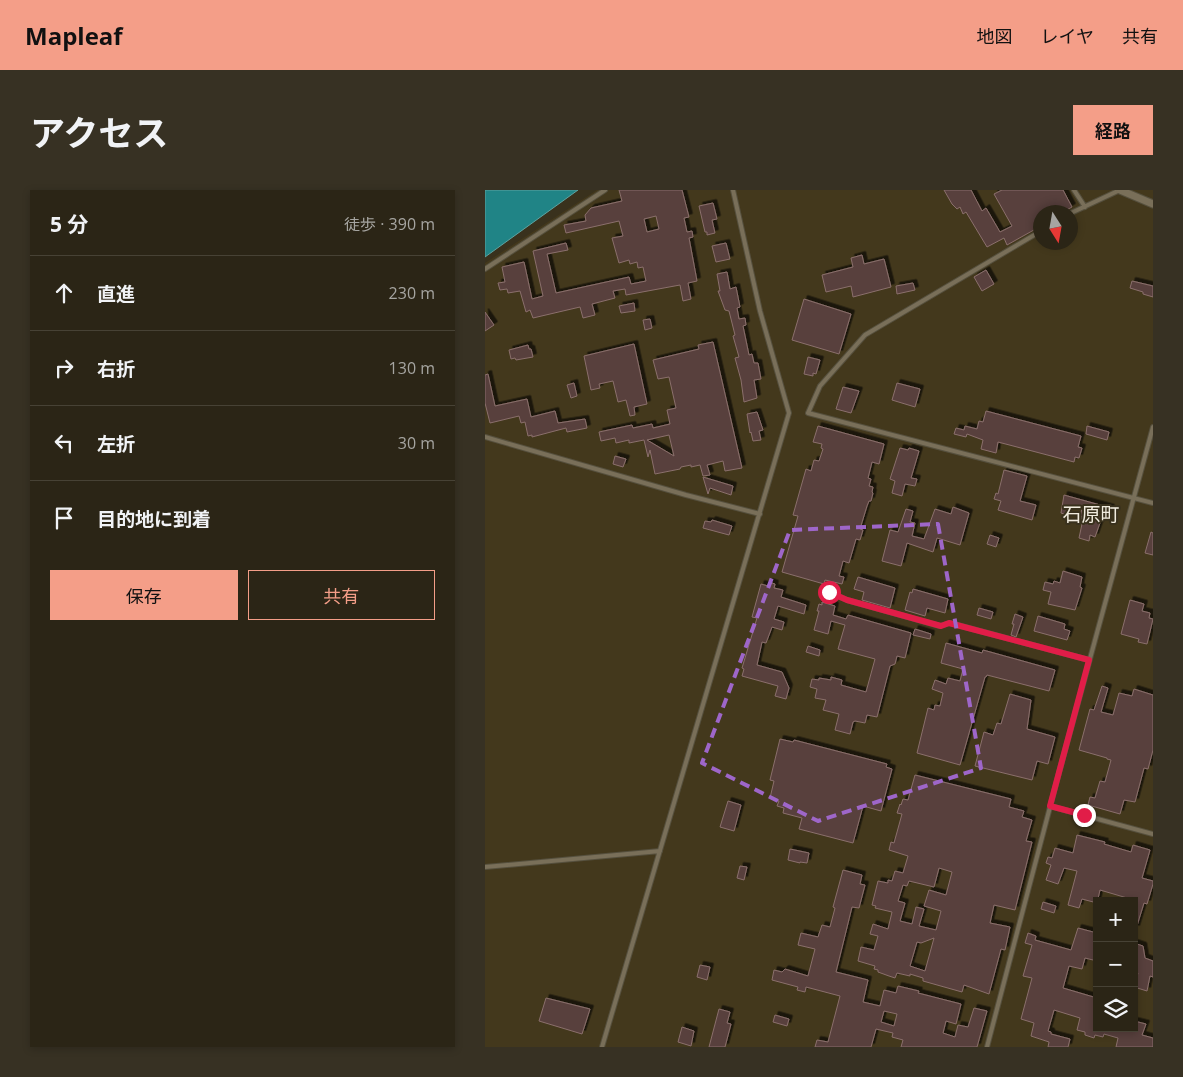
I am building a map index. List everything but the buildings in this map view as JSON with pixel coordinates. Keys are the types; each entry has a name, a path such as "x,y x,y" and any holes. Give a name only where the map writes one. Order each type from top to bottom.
{"street":[{"path":"1120,190 1153,204"}],"lane":[{"path":"485,269 605,190"},
{"path":"602,1047 789,413 760,311 733,190"},
{"path":"1075,190 1085,207"},
{"path":"1078,210 1120,190"},
{"path":"1033,236 865,336 820,386 808,413 1153,503"},
{"path":"987,1047 1089,660 1153,428"},
{"path":"485,437 760,514"},
{"path":"829,592 847,600 941,626 949,623 1089,660"},
{"path":"1050,806 1153,834"},
{"path":"485,867 660,851"}],"highlighted area":[{"path":"938,524 981,768 818,821 702,763 790,530"}],"shaded area":[{"path":"597,190 1153,190 1153,1047 485,1047 485,263"}],"water":[{"path":"485,190 578,190 485,257"}],"district":[{"name":"石原町","path":"1091,514"}],"route":[{"path":"829,592 847,600 941,626 949,623 1089,660 1050,806 1084,815"}]}
